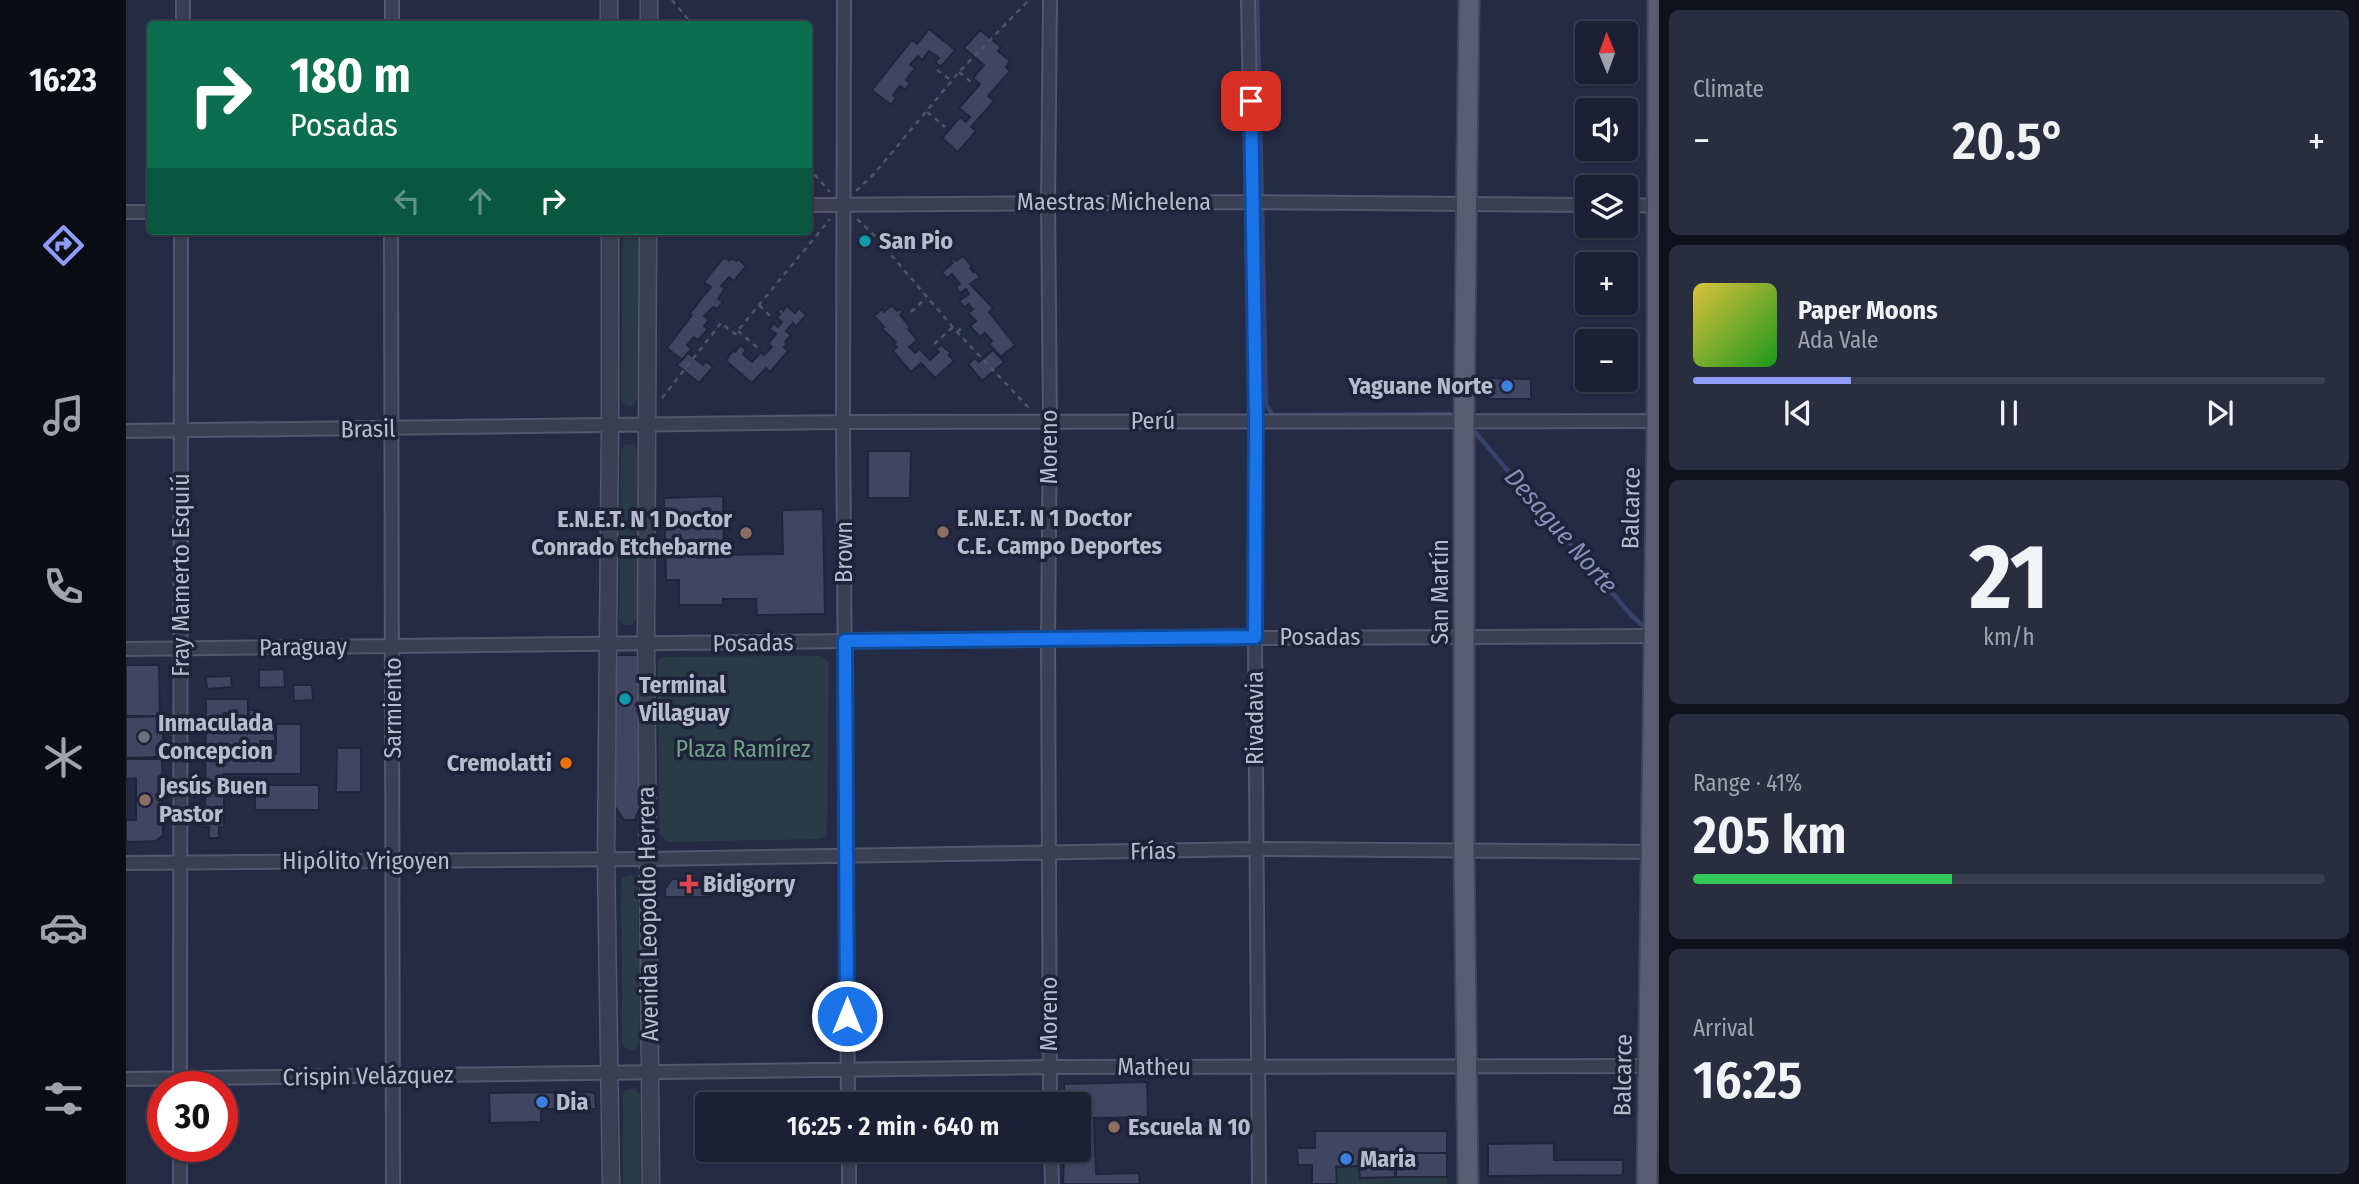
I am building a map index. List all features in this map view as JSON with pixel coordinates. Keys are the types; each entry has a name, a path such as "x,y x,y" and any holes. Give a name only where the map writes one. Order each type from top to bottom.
{"main road":[{"name":"San Martín","path":"1468,1184 1464,851 1464,421 1469,0"},
{"name":"Balcarce","path":"1647,1184 1653,1066 1655,852 1658,0"}],"street":[{"path":"183,0 183,21"},
{"path":"392,0 392,21"},
{"path":"609,0 609,21"},
{"path":"649,0 649,21"},
{"name":"Brown","path":"844,0 842,205 848,1092"},
{"name":"Moreno","path":"1050,0 1045,421 1050,1092"},
{"name":"Rivadavia","path":"1248,0 1256,421 1259,1184"},
{"name":"Maestras Michelena","path":"812,205 1048,202 1575,205"},
{"path":"1638,205 1658,206"},
{"path":"126,212 147,212"},
{"name":"Fray Mamerto Esquiú","path":"180,1071 181,235"},
{"name":"Sarmiento","path":"391,235 393,1184"},
{"name":"Avenida Leopoldo Herrera","path":"610,235 606,859 611,1184"},
{"name":"Avenida Leopoldo Herrera","path":"648,235 646,644 650,1184"},
{"path":"610,426 648,419"},
{"name":"Perú","path":"648,419 843,422 1658,421"},
{"name":"Brasil","path":"126,431 610,426"},
{"name":"Posadas","path":"646,644 1255,637 1657,636"},
{"path":"607,645 646,644"},
{"name":"Paraguay","path":"126,649 607,645"},
{"name":"Frías","path":"647,859 1256,849 1655,852"},
{"name":"Hipólito Yrigoyen","path":"126,863 647,859"},
{"name":"Matheu","path":"650,1072 1049,1067 1653,1066"},
{"name":"Crispin Velázquez","path":"238,1080 650,1072"},
{"name":"Crispin Velázquez","path":"126,1079 147,1080"},
{"path":"180,1162 180,1184"},
{"path":"849,1162 849,1184"},
{"path":"1051,1162 1052,1184"}],"path":[{"path":"672,0 690,21"},
{"path":"648,419 720,323 735,334 738,331 811,239 874,174 959,72 1029,0"},
{"path":"937,70 952,81"},
{"path":"959,72 971,82"},
{"path":"927,112 945,127"},
{"path":"812,171 842,205 876,236 957,332 1045,421"},
{"path":"911,312 926,298"},
{"path":"758,305 771,317"},
{"path":"957,332 964,326"},
{"path":"934,344 953,327"},
{"path":"738,331 758,348"}],"green space":[{"path":"623,237 640,237 638,398 629,406 623,403 621,398"},
{"path":"630,444 638,451 637,618 632,625 626,625 619,618 621,450"},
{"name":"Plaza Ramírez","path":"821,656 829,662 827,835 821,839 668,842 660,834 657,661 663,657"},
{"path":"629,875 638,881 640,1042 631,1050 624,1047 622,1042 621,881"},
{"path":"635,1089 640,1095 641,1184 623,1184 623,1095 624,1091"},
{"path":"1337,1167 1359,1167 1360,1178 1447,1177 1447,1184 1337,1184"}],"building":[{"path":"929,29 955,50 941,67 935,62 939,58 929,51 922,60 918,56 910,65 915,68 906,80 910,83 905,90 900,86 893,95 896,98 891,105 872,90 912,40 917,44"},
{"path":"980,30 1001,47 998,51 1010,61 1006,67 1010,71 988,96 994,101 971,127 976,131 958,152 942,138 960,117 966,122 970,117 959,108 980,84 973,78 984,65 964,48"},
{"path":"963,256 972,266 970,268 973,272 980,277 970,284 993,308 989,312 1015,345 1001,357 989,344 992,341 985,333 980,337 970,326 976,321 968,313 973,309 969,304 964,307 959,301 969,294 966,289 960,293 956,287 960,284 952,274 947,278 942,272 953,263 950,260 953,258 956,261"},
{"path":"724,257 729,261 732,258 736,261 738,259 746,266 734,281 729,277 721,286 725,288 718,299 723,302 704,316 709,320 704,326 708,329 698,340 694,337 687,345 691,349 682,360 667,348 711,287 704,282"},
{"path":"892,305 897,311 900,309 903,312 900,315 917,340 909,347 915,353 920,349 930,360 939,352 936,349 941,345 951,353 949,355 954,361 935,378 921,363 911,372 893,351 897,347 894,344 896,342 882,329 884,327 874,316"},
{"path":"787,306 795,313 799,308 806,315 796,327 793,323 786,331 791,335 784,347 788,351 770,372 766,368 752,383 726,361 740,345 746,350 743,354 752,362 761,352 764,355 772,347 768,344 776,334 769,329 774,323 778,327 782,322 777,318 780,314 777,312 781,308 783,311"},
{"path":"993,350 1004,362 982,381 968,364 975,358 979,362"},
{"path":"688,353 703,365 706,361 713,367 699,383 677,365"},
{"name":"Yaguane Norte","path":"1482,378 1531,379 1531,399 1489,399 1483,394"},
{"path":"868,451 911,451 910,498 868,498"},
{"path":"723,496 724,555 783,554 782,510 823,509 825,614 757,615 756,599 723,599 723,605 679,605 679,580 666,580 664,498"},
{"name":"Terminal Villaguay","path":"608,655 640,655 640,808 635,820 624,820 616,808 610,808"},
{"path":"126,665 159,665 160,716 126,716"},
{"path":"284,669 285,687 259,688 259,670"},
{"path":"231,676 232,687 207,689 206,677"},
{"path":"293,685 312,685 313,700 294,701"},
{"path":"206,699 248,699 248,723 231,723 231,713 224,713 224,732 249,732 249,710 260,710 260,723 275,723 275,741 260,741 260,754 276,754 276,724 301,724 301,774 224,774 224,827 219,827 219,838 209,838 209,827 205,827"},
{"name":"Inmaculada Concepcion","path":"163,716 163,757 126,758 126,717"},
{"path":"337,748 361,748 361,792 336,792"},
{"name":"Jesús Buen Pastor","path":"126,759 162,759 163,835 156,841 126,842 126,820 136,820 136,778 126,779"},
{"path":"255,785 319,785 319,810 255,810"},
{"name":"Bidigorry","path":"709,878 709,897 665,897 665,889 672,879"},
{"path":"1147,1082 1148,1117 1094,1118 1096,1174 1139,1173 1140,1184 1063,1184 1064,1162 1091,1162 1091,1092 1064,1092 1064,1084"},
{"name":"Dia","path":"489,1093 595,1094 596,1109 541,1109 541,1122 490,1123"},
{"name":"Maria","path":"1315,1131 1447,1131 1447,1153 1395,1153 1395,1177 1360,1178 1359,1166 1336,1167 1337,1184 1312,1184 1312,1165 1298,1165 1297,1148 1315,1148"},
{"path":"1554,1143 1554,1160 1623,1160 1623,1175 1488,1176 1488,1144"},
{"path":"1396,1153 1447,1153 1447,1177 1396,1177"}],"waterway":[{"name":"Desague Norte","path":"1257,0 1262,195"},
{"name":"Desague Norte","path":"1262,209 1266,405 1273,415 1450,414"},
{"name":"Desague Norte","path":"1474,431 1632,616 1648,630"}],"place":[{"name":"San Pio","path":"865,241"},
{"name":"Yaguane Norte","path":"1507,386"},
{"name":"E.N.E.T. N 1 Doctor C.E. Campo Deportes","path":"943,532"},
{"name":"E.N.E.T. N 1 Doctor Conrado Etchebarne","path":"746,533"},
{"name":"Terminal Villaguay","path":"625,699"},
{"name":"Inmaculada Concepcion","path":"144,737"},
{"name":"Cremolatti","path":"566,763"},
{"name":"Jesús Buen Pastor","path":"145,800"},
{"name":"Bidigorry","path":"689,884"},
{"name":"Dia","path":"542,1102"},
{"name":"Escuela N 10","path":"1114,1127"},
{"name":"Maria","path":"1346,1159"}],"route":[{"path":"847,1016 845,641 1255,637 1256,421 1251,101"}]}
